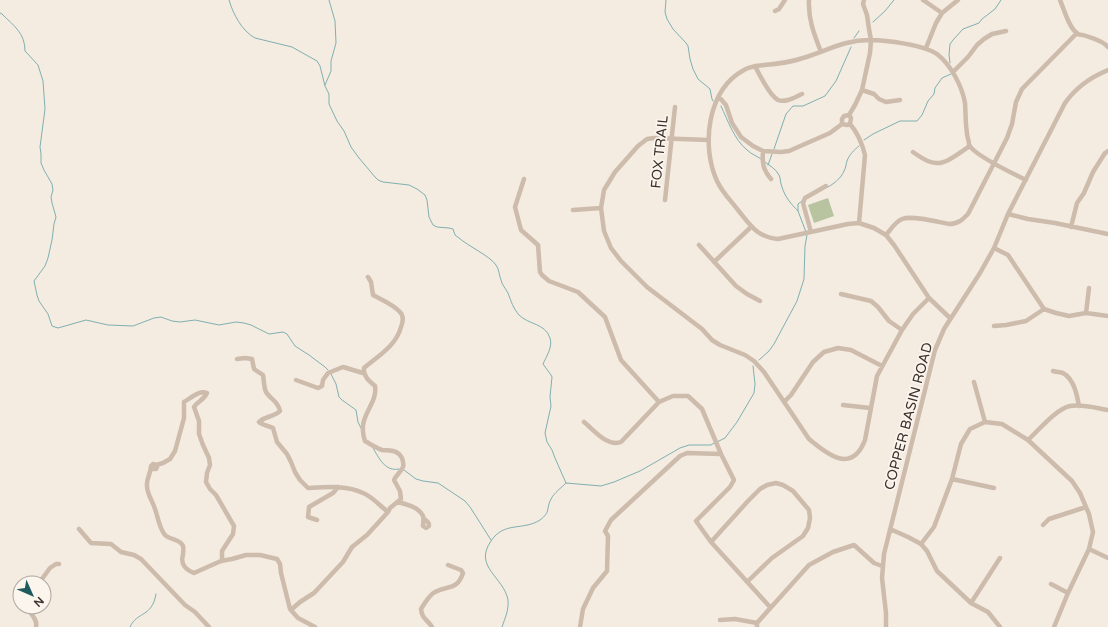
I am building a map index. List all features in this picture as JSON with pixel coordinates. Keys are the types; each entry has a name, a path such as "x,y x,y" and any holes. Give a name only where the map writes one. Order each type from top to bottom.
{"street":[{"path":"775,11 779,9 785,0"},
{"path":"809,0 808,12 821,52"},
{"path":"842,124 842,119 849,115 862,90 870,53 871,40 867,15 863,4 864,0"},
{"path":"923,0 942,13"},
{"path":"926,48 936,23 942,13 958,0"},
{"path":"1060,0 1070,25 1077,33 1103,43 1108,47"},
{"path":"953,72 984,39 992,34 1006,31"},
{"path":"886,235 895,224 909,217 955,224 968,214 1007,138 1012,124 1016,102 1022,89 1077,33"},
{"path":"950,318 930,298 886,235 874,228 859,223 848,224 778,239 769,238 760,234 751,227 724,193 717,182 712,167 708,140 709,125 719,96 734,76 744,69 755,66 772,65 802,58 855,40 888,41 926,48 937,54 953,72 962,89 965,103 966,127 970,146 981,156 1026,180"},
{"path":"755,66 772,94 778,100 788,100 802,94"},
{"name":"COPPER BASIN ROAD","path":"886,627 882,566 932,362 939,340 950,318 980,273 994,248 1008,214 1068,100 1073,93 1086,82 1108,70"},
{"path":"862,90 874,94 879,99 886,102 900,100"},
{"path":"719,96 726,105 732,123 742,137 753,146 763,151 789,151 830,133 842,124 850,124"},
{"name":"FOX TRAIL","path":"665,200 675,107"},
{"path":"849,115 851,118 850,124"},
{"path":"850,124 859,137 865,155 859,223"},
{"path":"708,140 654,138 647,139 638,146 615,172 604,190 601,208 604,232 611,248 647,287 696,325 712,340 720,345 745,355 754,361 764,372 809,439 836,458 845,460 854,456 862,449 877,376 902,330 914,314 930,298"},
{"path":"912,152 926,161 936,164 948,160 970,146"},
{"path":"763,151 763,167 766,174 771,179"},
{"path":"1071,227 1077,203 1084,193 1093,172 1105,152 1108,151"},
{"path":"524,179 514,207 521,230 538,246 540,272 542,276 548,281 578,292 605,317 621,360 659,402"},
{"path":"810,232 804,203 805,198 826,186"},
{"path":"573,210 601,208"},
{"path":"1008,214 1108,234"},
{"path":"714,262 751,227"},
{"path":"699,245 736,286 760,301"},
{"path":"994,248 1008,256 1044,309 1069,316 1086,313 1108,316"},
{"path":"363,372 364,368 390,346 400,334 403,321 401,313 387,302 373,295 371,282 368,278"},
{"path":"1086,313 1089,288"},
{"path":"841,294 871,301 889,321 902,330"},
{"path":"994,326 1026,321 1044,309"},
{"path":"784,402 791,395 813,362 824,352 838,348 851,350 882,366"},
{"path":"237,359 245,358 252,360 254,368 263,375 267,393 279,406 280,412 263,418 259,422 261,425 267,425 273,428 278,442 287,454 300,480 308,488 338,487 364,493 388,512"},
{"path":"291,609 314,593 343,562 352,546 367,535 390,508 401,499 400,491 394,480 404,465 399,453 393,450 382,450 365,441 362,433 364,419 376,392 375,386 369,381 363,372 343,367 328,373 323,380 322,386 318,388 296,380"},
{"path":"1053,371 1063,374 1070,380 1076,393 1079,406"},
{"path":"974,382 985,422"},
{"path":"222,560 222,551 233,534 234,526 216,495 206,482 210,465 209,458 199,434 199,421 194,407 206,397 208,393 204,392 197,394 184,402 184,418 175,451 170,459 156,465 156,469 151,469 147,479 149,496 155,508 161,528 165,536 180,542 183,545 183,565 194,573 222,560 246,555 260,555 277,559 280,564 282,579 291,609 298,618 315,627"},
{"path":"584,422 608,442 616,444 621,442 659,402 673,396 688,396 702,409 734,480 730,488 696,521 711,542 770,608"},
{"path":"843,405 870,408"},
{"path":"1028,440 1060,410 1070,406 1108,410"},
{"path":"921,544 934,527 952,479 961,444 970,429 985,422 1002,424 1028,440 1072,480 1080,493 1089,514 1093,532 1089,550 1068,592 1054,627"},
{"path":"580,627 582,609 593,588 608,571 608,536 606,531 611,520 680,456 687,453 721,454"},
{"path":"952,479 994,488"},
{"path":"711,542 760,489 767,485 776,483 793,491 809,510 810,518 808,528 803,536 772,558 747,582"},
{"path":"317,520 308,517 309,507 333,493 338,487"},
{"path":"397,502 419,510 424,519"},
{"path":"1043,525 1049,519 1086,507"},
{"path":"78,530 91,543 111,544 122,552 134,555 141,559 185,605 195,612 209,627"},
{"path":"890,530 921,544 927,551 937,571 971,603 988,612 1000,627"},
{"path":"720,620 735,619 757,625 770,608 809,565 834,552 854,546 874,563 882,566"},
{"path":"1089,550 1108,558"},
{"path":"971,603 1000,558"},
{"path":"45,575 50,568 56,564 59,564"},
{"path":"432,627 422,616 421,609 430,595 436,591 455,586 463,573 461,570 448,565"},
{"path":"1051,584 1068,592"},
{"path":"32,615 37,624 36,627"}],"green space":[{"path":"828,198 834,216 814,223 808,205"}],"waterway":[{"path":"229,0 239,22 250,35 255,38 292,47 317,61 329,94 329,104 337,121 344,131 351,147 375,177 383,182 409,185 425,195 429,217 433,225 453,229 455,235 493,262 497,267 502,284 519,315 527,321 541,327 548,333 551,345 543,364 552,377 550,397 551,406 545,433 547,442 566,483"},
{"path":"325,85 331,71 331,61 336,43 335,21 329,0"},
{"path":"666,0 665,12 667,19 673,29 688,46 693,69 698,79 710,89 713,101"},
{"path":"873,22 894,0"},
{"path":"950,63 950,44 953,40 963,29 979,23 995,9 1001,0"},
{"path":"0,13 18,30 23,39 25,51 38,65 43,81 45,109 40,147 41,163 52,184 53,190 51,197 56,217 48,258 45,266 34,281 39,301 48,314 52,326 58,328 86,320 108,325 133,326 161,317 172,321 180,322 195,320 219,325 236,322 244,323 269,334 283,332 287,334 295,346 328,370"},
{"path":"854,38 859,31"},
{"path":"774,149 786,114 793,106 803,106 825,96 836,81 851,47"},
{"path":"864,140 900,121 917,121 922,115 928,101 934,94 935,88 942,78 951,74"},
{"path":"721,106 738,141 742,146 761,159"},
{"path":"828,187 841,176 849,157 859,146"},
{"path":"768,165 772,154"},
{"path":"765,162 778,173 780,176 781,186 785,194 798,211"},
{"path":"802,201 798,204 798,211 806,232"},
{"path":"759,360 774,344 797,301 804,279 805,246 807,235"},
{"path":"717,442 725,438 737,422 754,393 755,384 753,366"},
{"path":"331,374 336,384 339,397 356,410 358,422 361,428"},
{"path":"502,627 507,611 508,600 501,585 487,565 486,558 486,550 496,535 508,528 527,525 540,520 546,515 552,497 566,483 601,486 640,471 680,448 689,445 711,445 714,443"},
{"path":"373,448 380,460 386,466 399,469"},
{"path":"404,470 416,479 438,483 465,501 491,540"},
{"path":"130,627 136,618 148,611 154,602 156,594"}]}
